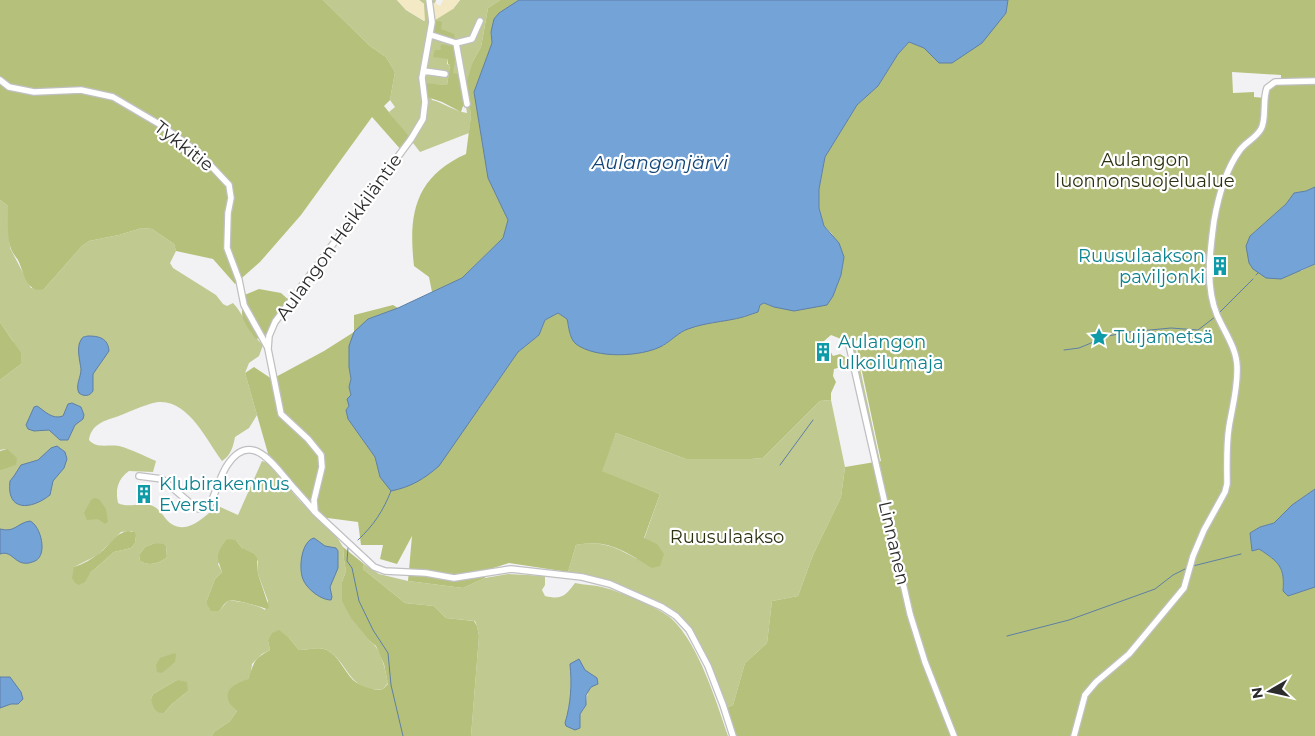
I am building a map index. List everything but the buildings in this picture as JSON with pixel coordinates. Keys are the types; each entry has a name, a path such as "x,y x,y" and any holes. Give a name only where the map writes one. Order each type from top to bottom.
{"street":[{"name":"Aulangon Heikkiläntie","path":"315,512 314,500 322,467 321,455 308,439 281,414 268,349 269,336 275,322 411,139 423,119 425,102 422,78 432,22 429,0"},
{"path":"431,35 456,42 472,39 480,21"},
{"path":"456,42 467,104"},
{"path":"424,71 445,74"},
{"name":"Tykkitie","path":"0,80 9,87 34,92 80,90 113,97 159,124 206,160 229,185 231,198 228,213 227,248 239,280 244,305 268,349"},
{"path":"1074,736 1085,695 1091,687 1129,654 1184,588 1193,556 1204,530 1225,492 1229,429 1238,366 1234,351 1212,299 1210,254 1214,220 1233,161 1245,144 1258,134 1262,127 1263,102 1267,88 1275,82 1315,81"},
{"name":"Linnanen","path":"850,345 910,614 925,662 954,736"},
{"path":"139,476 162,479 196,508 206,508 215,496 227,465 239,452 253,450 269,457 315,512 374,566 385,571 426,573 454,578 511,569 582,577 610,584 662,606 676,616 689,630 711,674 733,736"}],"green space":[{"path":"0,0 323,0 370,46 386,57 395,72 390,100 384,106 411,139 402,151 372,117 301,215 260,262 235,284 213,259 176,251 174,244 152,229 142,228 89,241 82,246 44,289 38,290 26,281 18,260 13,253 9,241 8,206 0,200"},
{"path":"323,0 397,0 406,10 424,21 424,4 419,0 436,0 435,3 430,4 453,9 460,0 500,0 488,8 481,47 473,61 469,99 471,115 469,133 420,152 389,112 395,107 390,100 395,72 386,57 370,46","holes":["442,44 453,64 453,73 467,113 432,100 425,84 447,85 450,65 447,64 448,59 435,50 440,50"]},
{"path":"500,0 519,0 499,13 491,32 492,43 474,92 488,178 508,220 503,238 462,278 432,292 429,277 414,266 412,230 414,214 426,186 436,174 449,163 466,154 471,115 466,85 473,61 481,47 488,8"},
{"name":"Aulangon luonnonsuojelualue","path":"1008,0 1315,0 1315,187 1294,193 1286,204 1250,236 1301,271 1315,264 1315,489 1292,505 1274,523 1260,527 1250,533 1252,551 1259,549 1279,566 1283,576 1283,591 1288,596 1315,587 1315,736 734,736 726,708 733,705 745,663 767,643 772,601 798,596 813,555 841,497 845,467 881,461 857,348 859,339 854,342 851,339 846,341 831,335 824,341 830,348 833,356 840,354 845,357 847,362 845,366 834,369 833,376 836,382 831,393 831,400 820,401 763,458 686,459 616,433 602,471 660,494 644,538 657,544 664,554 660,566 652,568 616,548 598,543 587,543 576,545 568,572 509,563 487,570 485,578 463,588 408,581 412,536 397,564 380,559 383,545 361,545 358,522 320,517 269,457 245,373 254,367 272,379 324,351 354,332 354,315 393,305 398,308 368,319 349,367 351,395 349,406 346,410 348,419 375,457 380,477 478,410 518,352 539,335 545,320 558,313 567,319 570,335 663,346 689,328 750,315 758,312 760,305 764,303 774,307 833,296 841,275 844,257 832,234 824,226 819,208 819,189 825,157 857,105 878,86 898,54 909,42 924,48 939,63 1006,13","holes":["1232,72 1281,75 1281,84 1272,86 1265,98 1254,97 1254,92 1233,93"]},
{"path":"432,22 442,22 441,29 454,34 456,43 431,35"},
{"path":"441,44 457,47 453,73 460,74 466,107 463,106 461,112 442,102 424,96 423,83 447,85 450,65 448,64 448,59 433,57 435,50 440,50"},
{"path":"0,200 8,206 10,248 31,288 44,289 82,246 89,241 142,228 152,229 174,244 176,251 170,263 173,268 216,295 223,304 227,306 233,303 253,334 263,345 259,356 249,363 245,373 257,415 249,428 235,437 231,451 222,461 188,415 170,403 150,404 98,424 90,435 89,440 92,443 119,446 156,461 153,472 129,471 122,477 117,489 118,503 122,505 144,504 153,506 170,523 183,527 196,523 218,506 238,515 262,461 268,463 299,500 335,534 343,547 346,571 342,582 370,641 377,649 382,660 388,683 383,689 363,687 350,676 334,655 327,650 317,648 299,650 289,638 268,641 270,650 262,654 252,664 251,672 235,708 237,711 230,721 214,732 212,736 0,736 0,471 15,465 6,449 0,450 0,380 21,364 13,341 0,322","holes":["132,531 136,536 135,543 131,548 114,552 90,573 74,567 98,555 121,532","236,540 242,548 258,561 258,574 268,601 265,610 241,602 228,601 219,611 207,600 215,579 222,572 218,564","155,543 166,546 167,557 154,564 143,563 140,561 139,555 145,547","177,680 188,691 164,713 151,699 153,694"]},
{"path":"259,289 281,293 291,302 269,336 256,339 243,320 242,296"},
{"path":"0,322 21,353 21,364 0,380"},
{"path":"849,345 856,350 880,461 875,462"},
{"name":"Ruusulaakso","path":"831,400 845,467 841,497 813,555 798,596 772,601 767,643 745,663 733,705 726,708 690,628 663,605 637,592 611,581 568,572 576,545 600,544 622,551 637,559 660,494 601,471 616,433 686,459 763,458 820,401"},
{"path":"7,449 17,458 16,465 0,471 0,451"},
{"path":"94,498 99,499 106,509 108,522 105,524 98,519 87,520 84,513"},
{"path":"128,531 135,532 136,536 135,543 131,548 114,552 90,573 85,582 79,585 75,583 72,578 74,567 94,557 119,534"},
{"path":"227,539 236,540 242,548 254,554 257,558 258,574 269,607 267,609 231,600 219,611 211,611 207,604 215,579 222,572 218,555"},
{"path":"155,543 166,546 167,557 154,564 140,561 139,555 145,547"},
{"path":"343,547 364,564 363,569 405,603 434,606 446,618 474,621 479,636 471,736 212,736 214,732 230,721 237,711 229,702 228,693 236,684 248,679 257,659 270,650 268,641 272,633 279,630 299,650 320,648 327,650 338,660 353,680 367,688 380,690 388,684 384,664 376,646 351,618 342,601 342,582 346,571"},
{"path":"364,564 379,574 408,581 463,588 485,578 508,574 545,576 545,585 542,590 545,596 563,596 575,583 602,587 639,600 672,619 682,630 706,674 728,736 471,736 479,636 475,621 446,618 434,606 405,603 363,569","holes":["570,664 589,673 591,687 585,707 578,715 565,723 569,708"]},
{"path":"175,653 175,662 162,673 157,672 156,665 160,658"},
{"path":"177,680 187,682 188,691 164,713 158,712 151,699 153,694"}],"sand":[{"path":"397,0 419,0 424,4 425,21 406,10"},
{"path":"443,0 460,0 453,9 432,22 430,4 435,3 440,6"}],"water":[{"name":"Aulangonjärvi","path":"519,0 1008,0 1006,13 982,43 952,63 939,63 924,48 909,42 898,54 878,86 857,105 825,157 819,189 819,208 824,226 839,243 844,257 841,275 833,296 827,305 794,311 764,303 760,305 758,312 737,319 704,324 688,329 653,350 619,355 595,352 576,344 571,336 567,319 558,313 545,320 539,335 518,352 439,466 417,482 391,491 380,477 375,457 348,419 346,410 349,406 347,399 351,395 349,387 351,379 349,346 354,332 368,319 398,308 462,278 503,238 508,220 488,178 474,92 492,43 491,32 494,19 499,13"},
{"path":"1315,187 1315,264 1281,279 1266,278 1253,269 1249,263 1246,246 1250,236 1286,204 1294,193"},
{"path":"88,336 105,341 109,351 93,374 93,391 89,395 85,395 79,393 78,390 81,369 79,350 82,339"},
{"path":"72,403 81,407 84,415 83,419 75,425 68,440 60,440 49,430 34,431 28,429 26,425 34,407 37,406 55,417 59,417 63,416 68,404"},
{"path":"57,446 65,452 67,459 64,468 53,481 50,495 35,504 21,505 16,503 10,491 10,481 21,465 38,460 51,448"},
{"path":"1315,489 1315,587 1288,596 1283,591 1283,576 1279,566 1259,549 1252,551 1250,533 1260,527 1274,523 1292,505"},
{"path":"30,521 40,534 42,547 39,558 35,561 23,563 9,554 0,554 0,529 13,529"},
{"path":"314,538 325,546 336,548 338,551 338,568 330,587 331,600 322,598 313,592 303,580 302,554 310,540"},
{"path":"579,659 585,670 597,678 598,684 591,687 586,695 586,705 580,714 580,728 575,730 566,726 565,723 569,708 570,664"},
{"path":"0,677 10,677 21,692 23,699 18,704 11,704 0,708"}],"waterway":[{"path":"1220,312 1253,279"},
{"path":"1064,350 1079,348 1108,336 1129,332 1171,328 1198,330 1215,317"},
{"path":"780,465 813,420"},
{"path":"358,540 378,517 391,491"},
{"path":"348,548 347,561 352,568 359,601 373,630 388,653 391,685 403,736"},
{"path":"1193,566 1241,554"},
{"path":"1007,636 1069,620 1155,589 1173,575 1187,568"}],"place":[{"name":"Ruusulaakson paviljonki","path":"1220,266"},
{"name":"Tuijametsä","path":"1099,337"},
{"name":"Aulangon ulkoilumaja","path":"823,352"},
{"name":"Klubirakennus Eversti","path":"144,494"}]}
